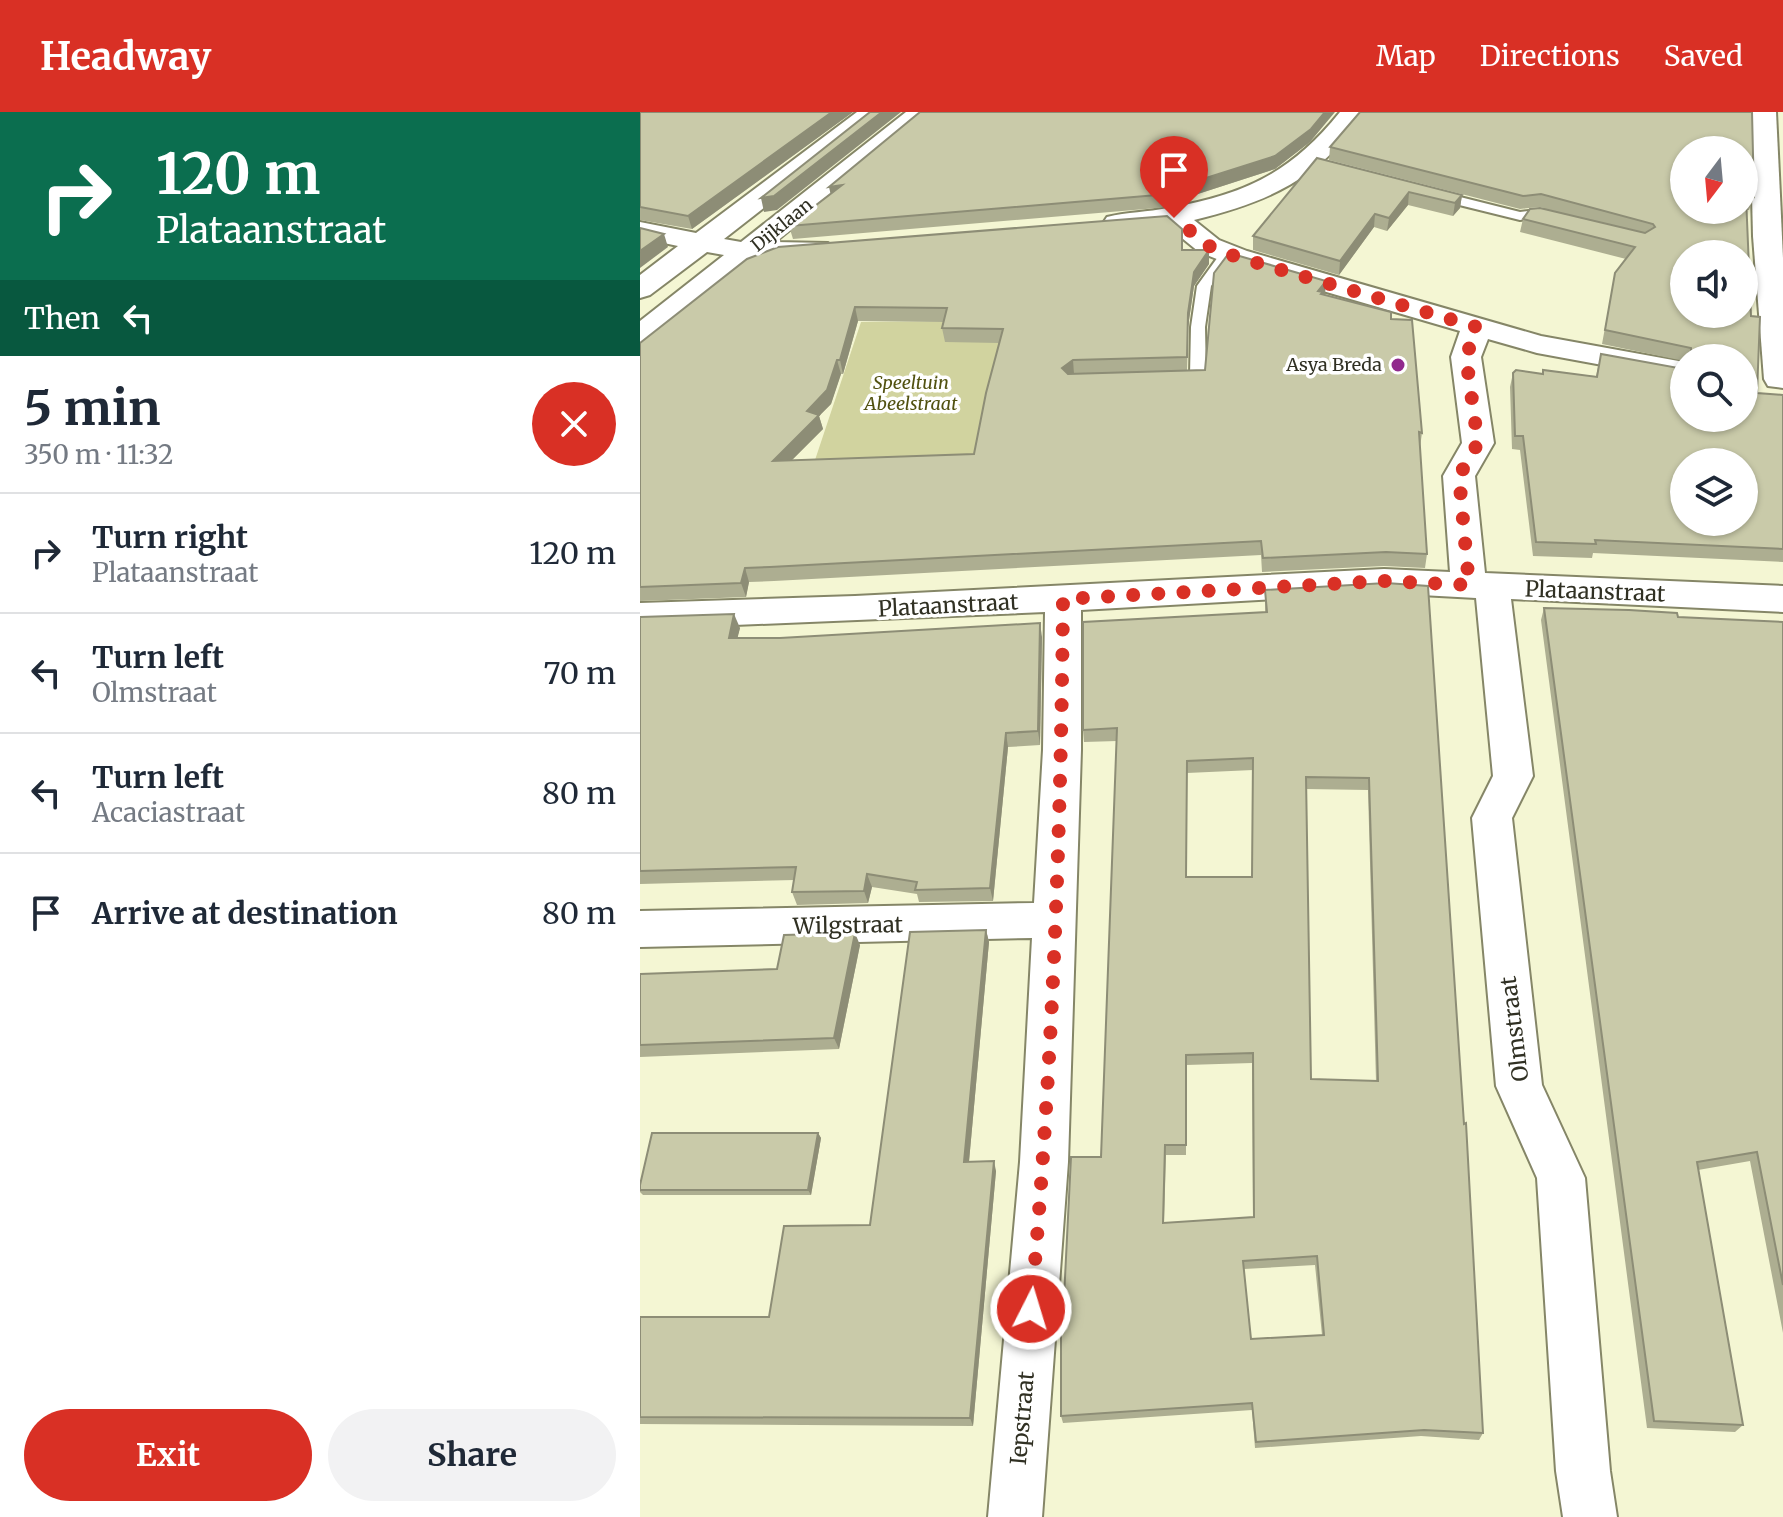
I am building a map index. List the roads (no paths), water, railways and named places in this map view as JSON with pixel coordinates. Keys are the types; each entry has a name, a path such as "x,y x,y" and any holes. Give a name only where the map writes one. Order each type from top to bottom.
{"street":[{"name":"Dijklaan","path":"640,289 873,112"},
{"name":"Dijklaan","path":"640,336 922,112"},
{"path":"1098,225 1174,218 1285,178 1316,164 1353,112"},
{"path":"1758,377 1781,379 1770,120"},
{"path":"1174,218 1209,246 1228,253 1477,327 1604,358 1670,369"},
{"path":"640,230 748,252 838,248"},
{"name":"Olmstraat","path":"1477,327 1466,357 1478,443 1459,476 1513,776 1492,818 1519,1086 1561,1178 1583,1471 1590,1517"},
{"name":"Plataanstraat","path":"640,616 735,615 1384,581 1783,599"},
{"name":"Iepstraat","path":"1015,1517 1044,1162 1062,750 1063,599"},
{"name":"Wilgstraat","path":"640,929 1055,920"}],"lane":[{"path":"1414,189 1520,216 1538,214 1568,221"},
{"path":"1167,380 1198,379 1198,327 1204,286 1228,253"}],"place":[{"name":"Asya Breda","path":"1398,365"}],"park label":[{"name":"Speeltuin Abeelstraat","path":"911,393"}]}
